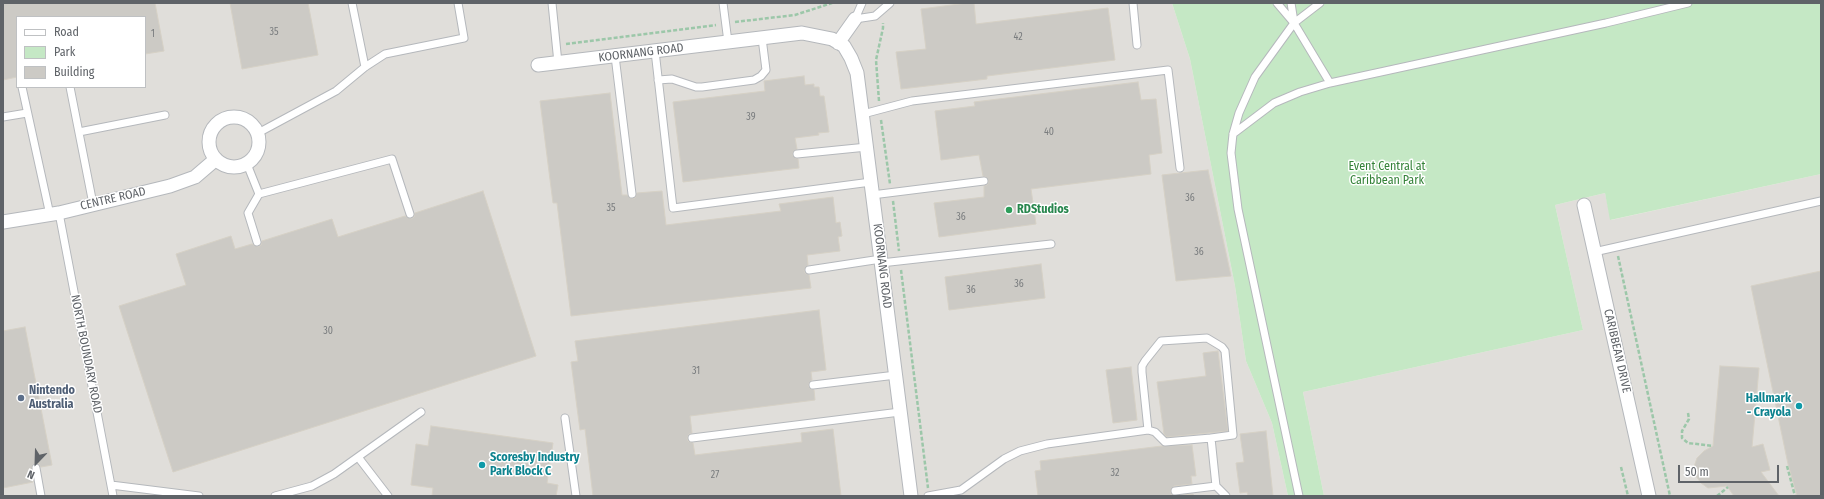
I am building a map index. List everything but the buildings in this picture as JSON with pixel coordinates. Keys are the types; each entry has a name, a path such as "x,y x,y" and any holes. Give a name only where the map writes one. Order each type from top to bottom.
{"street":[{"path":"838,43 856,19"},
{"name":"KOORNANG ROAD","path":"538,65 802,33 832,39 844,46 857,73 911,496"},
{"path":"231,117 241,118 255,126 258,134 259,148 257,153 247,164 232,167 216,159 209,144 213,128 219,122 231,117"},
{"name":"CENTRE ROAD","path":"3,222 55,214 187,181 204,171 216,159"},
{"name":"CARIBBEAN DRIVE","path":"1584,205 1650,496"}],"lane":[{"path":"352,3 365,67"},
{"path":"258,134 336,91 365,67 385,54 464,38 458,3"},
{"path":"552,3 558,63"},
{"path":"723,3 728,42"},
{"path":"862,3 856,19 875,16 890,3"},
{"path":"1133,3 1137,45"},
{"path":"1277,3 1294,23 1330,83"},
{"path":"1291,3 1294,23"},
{"path":"1299,496 1238,209 1231,153 1233,134 1243,102 1255,77 1294,23 1320,3"},
{"path":"1233,134 1274,103 1300,92 1330,83 1606,23 1688,3"},
{"path":"658,80 672,79 696,87 754,80 761,76 766,70 762,38"},
{"path":"655,51 673,208 872,188 892,192 984,181"},
{"path":"615,56 632,194"},
{"path":"862,114 912,102 1168,70 1180,168"},
{"name":"NORTH BOUNDARY ROAD","path":"22,88 55,214 113,496"},
{"path":"70,88 93,204"},
{"path":"3,117 28,113"},
{"path":"79,132 165,115"},
{"path":"797,154 867,147"},
{"path":"257,242 248,213 259,194 392,159 410,214"},
{"path":"247,164 259,194"},
{"path":"1594,252 1821,202"},
{"path":"809,270 881,261 900,261 1051,244"},
{"path":"928,496 962,490 1004,459 1020,451 1048,444 1148,430 1155,432 1165,442 1234,435 1225,351 1222,347 1207,338 1161,341 1142,366 1148,430"},
{"path":"813,385 896,375"},
{"path":"275,496 312,486 334,474 421,412"},
{"path":"692,438 900,412"},
{"path":"565,418 576,496"},
{"path":"1211,438 1216,486 1226,496"},
{"path":"358,457 388,496"},
{"path":"36,468 41,496"},
{"path":"111,485 199,496"},
{"path":"1175,491 1216,486"}],"path":[{"path":"556,45 795,15 832,3"},
{"path":"879,13 883,20 883,28 876,60 880,110 892,192 928,496"},
{"path":"1616,247 1670,496"},
{"path":"1688,413 1689,419 1681,433 1683,440 1688,443 1713,446"},
{"path":"1787,466 1795,496"},
{"path":"1621,467 1628,496"},
{"path":"1717,496 1728,487"}],"shaded area":[{"path":"3,3 1172,3 1190,59 1235,286 1246,361 1272,423 1288,496 3,496"},
{"path":"1821,174 1821,496 1324,496 1303,392 1583,330 1555,205 1605,193 1611,220"}],"green space":[{"name":"Event Central at Caribbean Park","path":"1172,3 1821,3 1821,174 1610,220 1605,193 1555,205 1583,330 1303,392 1324,496 1288,496 1272,423 1246,361 1235,286 1190,59"}],"place":[{"name":"RDStudios","path":"1009,210"},
{"name":"Nintendo Australia","path":"21,398"},
{"name":"Hallmark - Crayola","path":"1799,406"},
{"name":"Scoresby Industry Park Block C","path":"482,465"}]}
